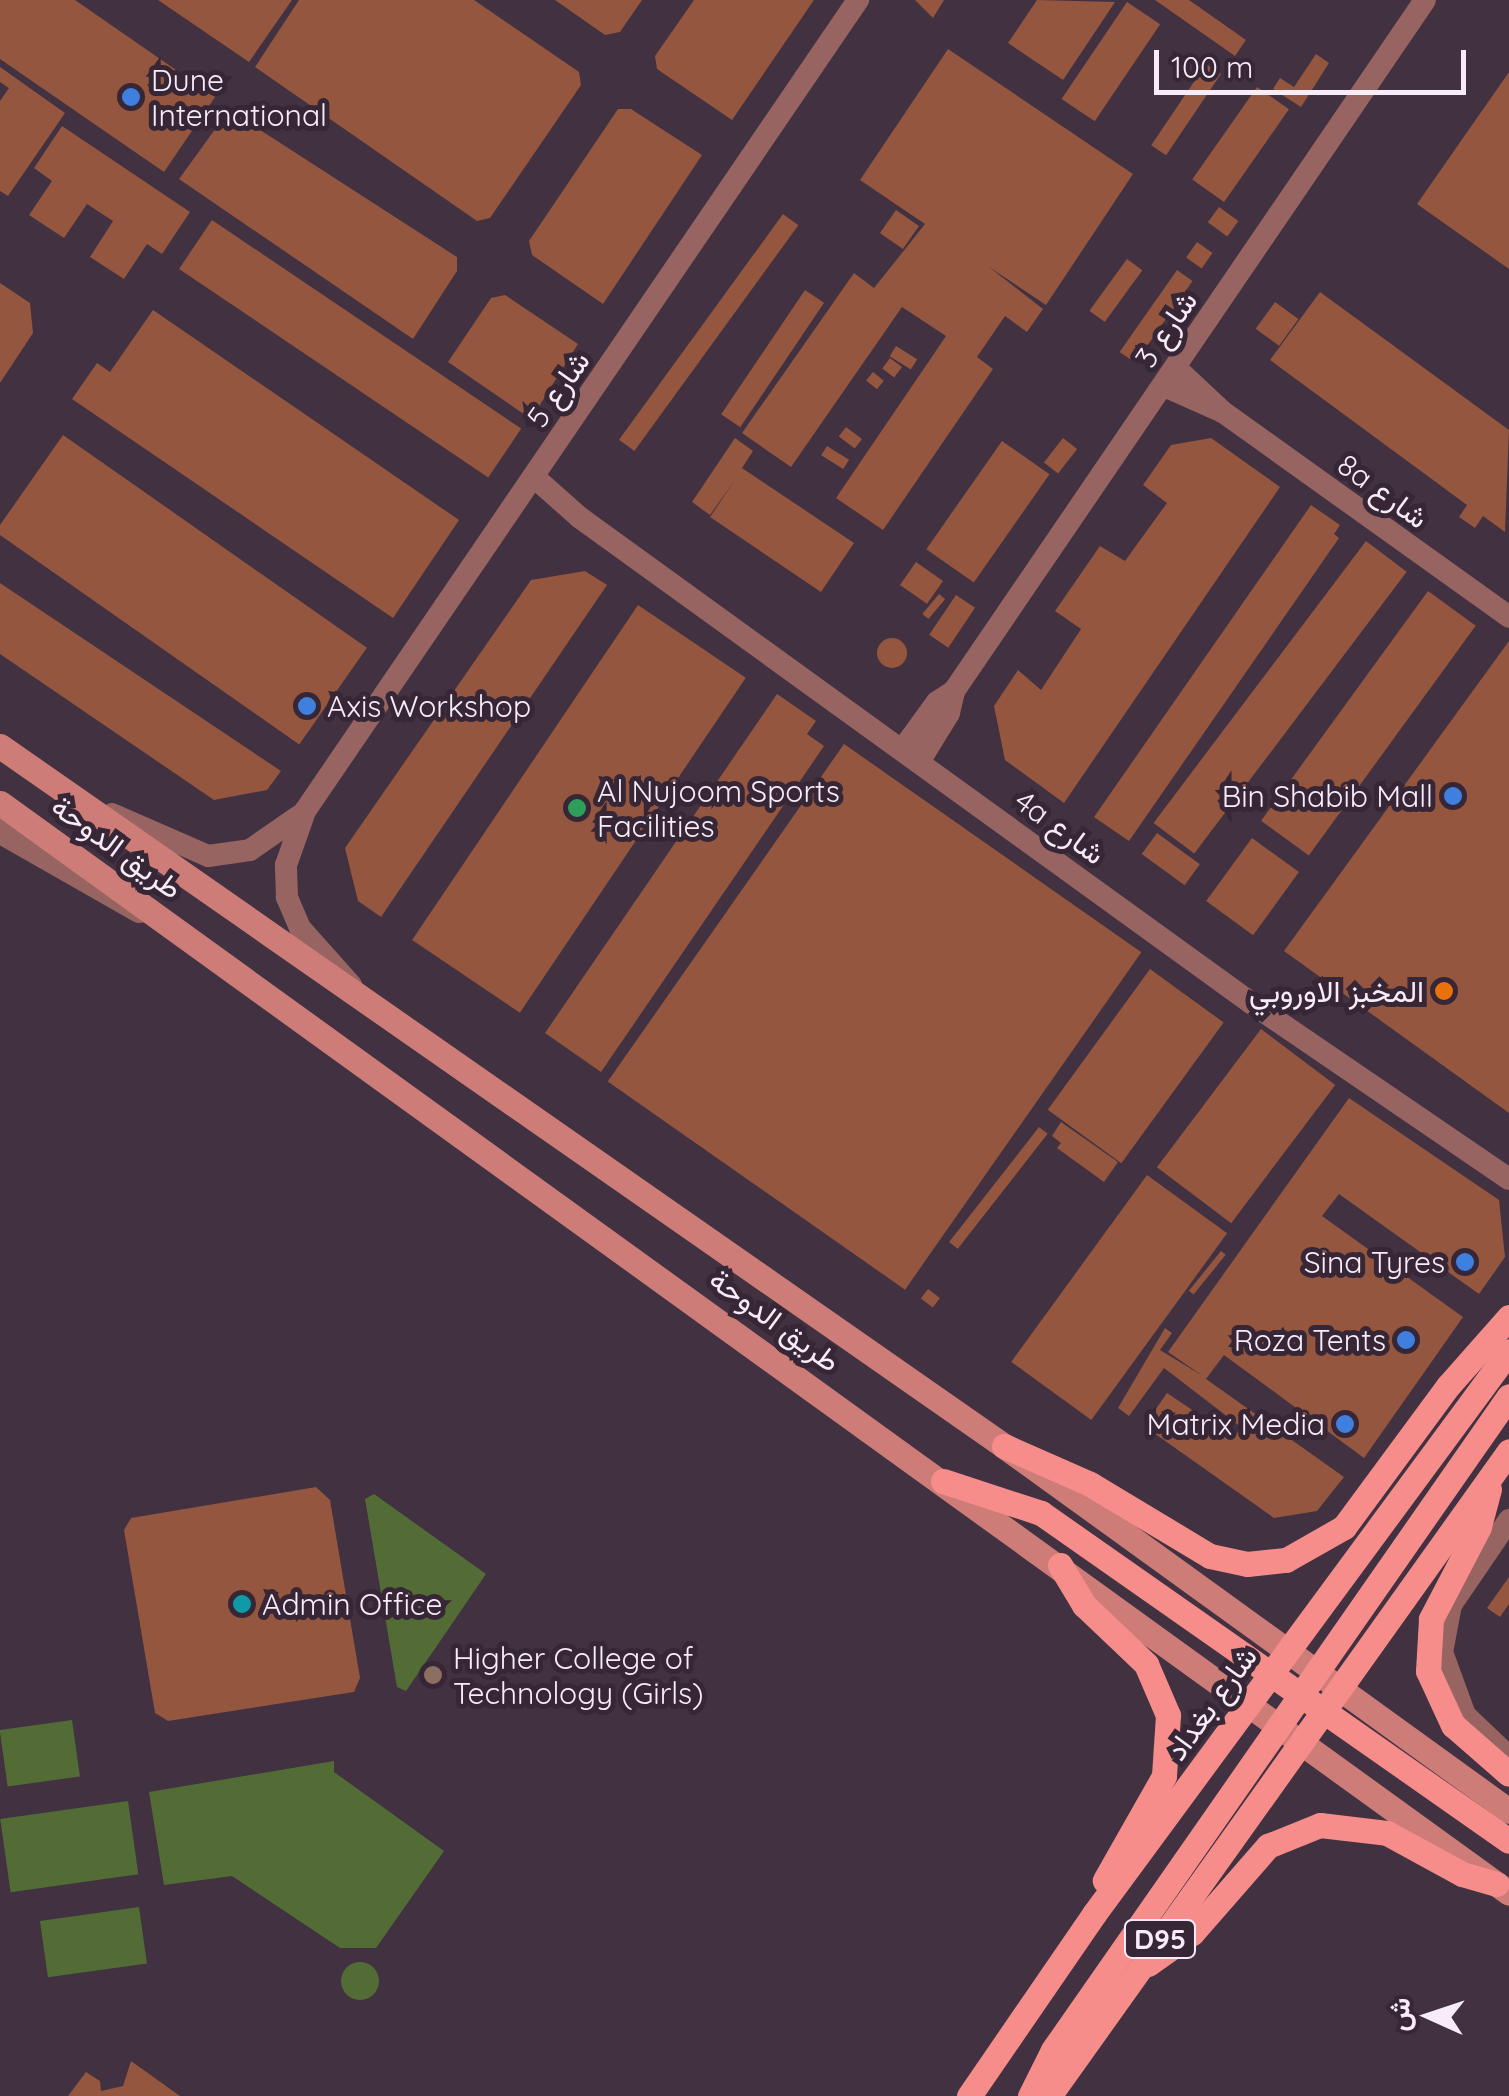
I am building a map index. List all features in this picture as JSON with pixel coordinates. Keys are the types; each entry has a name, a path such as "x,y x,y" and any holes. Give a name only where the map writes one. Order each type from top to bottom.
{"main road":[{"name":"طريق الدوحة","path":"0,746 363,1003 1004,1446 1509,1811"},
{"name":"طريق الدوحة","path":"0,803 1253,1702 1503,1888"},
{"path":"1004,1446 1090,1484 1210,1556 1247,1564 1286,1560 1344,1528 1448,1386 1509,1316"},
{"name":"شارع بغداد","path":"969,2096 1094,1914 1509,1351"},
{"path":"1030,2096 1053,2050 1509,1396"},
{"name":"D95","path":"1048,2096 1509,1450"},
{"path":"1490,1477 1479,1527 1431,1620 1428,1671 1453,1725 1509,1774"},
{"path":"942,1481 1041,1513 1509,1841"},
{"path":"1060,1565 1084,1605 1146,1664 1170,1730 1164,1776 1114,1860 1094,1914"},
{"path":"1139,1968 1192,1933 1268,1846 1320,1825 1387,1833 1462,1874 1503,1888"}],"street":[{"name":"شارع 5","path":"363,1003 292,913 286,865 305,810 858,0"},
{"name":"شارع 3","path":"910,756 949,713 954,691 1425,0"},
{"name":"8a شارع","path":"1170,377 1509,617"},
{"name":"4a شارع","path":"530,483 1509,1179"},
{"name":"شارع 5","path":"80,803 208,856 250,850 305,810"},
{"path":"0,831 77,880 160,917"},
{"path":"1509,1520 1451,1605 1442,1652 1464,1715 1509,1756"}],"green space":[{"path":"374,1494 486,1574 406,1691 397,1687 365,1499"},
{"path":"72,1720 80,1776 8,1787 0,1730"},
{"path":"334,1761 334,1772 444,1851 376,1948 340,1948 232,1876 164,1885 149,1792"},
{"path":"128,1801 138,1874 11,1892 0,1819"},
{"path":"139,1907 147,1963 48,1977 40,1921"},
{"path":"360,1962 374,1967 379,1981 374,1995 360,2000 346,1995 341,1981 346,1967"}],"building":[{"path":"0,0 75,0 215,97 164,172 0,59"},
{"path":"158,0 292,0 249,62"},
{"path":"299,0 474,0 579,72 581,85 490,218 477,221 255,67"},
{"path":"555,0 642,0 620,32 605,35"},
{"path":"694,0 814,0 732,120 657,69 655,56"},
{"path":"915,0 944,0 933,18"},
{"path":"1037,0 1115,2 1063,80 1008,43"},
{"path":"1155,0 1189,0 1246,40 1235,56"},
{"path":"1127,2 1160,24 1095,121 1062,99"},
{"path":"948,49 1133,174 1046,305 989,267 1043,309 1027,332 1005,316 977,357 993,369 883,530 836,498 946,336 902,307 791,467 742,433 854,273 874,288 925,224 860,180"},
{"path":"1316,54 1329,63 1301,107 1273,89 1280,78 1294,87"},
{"path":"1206,64 1221,74 1166,155 1151,145"},
{"path":"0,67 65,113 8,196 0,191 0,101 9,88 0,82"},
{"path":"1509,72 1509,269 1417,204"},
{"path":"1257,87 1289,109 1224,202 1192,180"},
{"path":"618,109 631,109 702,155 603,304 532,255 529,241"},
{"path":"229,110 457,257 457,271 413,339 179,179"},
{"path":"62,126 190,212 162,254 147,244 124,279 90,257 113,221 87,204 64,238 29,215 52,181 34,168"},
{"path":"1219,207 1238,221 1227,236 1208,222"},
{"path":"896,210 919,226 903,249 880,233"},
{"path":"783,214 798,225 634,451 619,440"},
{"path":"212,220 521,429 488,477 179,269"},
{"path":"1197,242 1213,253 1202,268 1186,258"},
{"path":"1127,259 1142,270 1105,322 1089,311"},
{"path":"1177,270 1193,281 1135,363 1120,352"},
{"path":"0,283 30,303 33,333 0,383"},
{"path":"805,290 824,303 740,427 721,414"},
{"path":"1320,292 1509,430 1505,532 1483,516 1475,528 1459,517 1467,505 1270,360"},
{"path":"505,295 578,344 531,419 448,362 491,298"},
{"path":"1275,302 1298,319 1279,346 1256,329"},
{"path":"153,310 459,520 393,618 72,399 97,363 110,372"},
{"path":"896,346 917,359 911,369 890,356"},
{"path":"890,358 902,367 894,377 882,368"},
{"path":"873,372 884,381 877,389 866,381"},
{"path":"846,427 862,439 855,449 839,437"},
{"path":"63,435 367,648 299,744 0,535 0,525"},
{"path":"735,438 753,451 742,468 854,543 821,592 710,517 735,480 710,515 692,502"},
{"path":"1063,438 1077,449 1058,474 1044,462"},
{"path":"1211,438 1280,487 1064,803 1005,760 994,706 1018,670 1041,690 1081,629 1055,611 1100,546 1125,561 1167,503 1143,485 1171,445"},
{"path":"1002,441 1050,474 974,582 926,549"},
{"path":"827,446 849,460 843,469 821,455"},
{"path":"1311,505 1340,525 1334,534 1339,538 1129,841 1094,817"},
{"path":"1366,541 1407,572 1194,854 1154,823"},
{"path":"916,562 943,581 927,604 900,585"},
{"path":"585,571 607,585 381,917 358,901 345,848 531,580"},
{"path":"0,583 281,771 267,790 214,800 0,654"},
{"path":"1428,591 1476,626 1309,855 1261,821"},
{"path":"939,594 945,599 928,619 922,614"},
{"path":"956,595 975,608 948,648 929,635"},
{"name":"Al Nujoom Sports Facilities","path":"638,605 746,678 520,1013 412,940"},
{"path":"892,638 902,643 907,653 902,663 892,668 882,663 877,653 882,643"},
{"name":"Bin Shabib Mall","path":"1509,641 1509,1113 1284,951"},
{"path":"777,694 816,721 807,734 824,746 601,1072 545,1033"},
{"path":"844,744 1141,952 905,1290 608,1081"},
{"path":"1157,833 1200,864 1185,885 1142,854"},
{"path":"1252,838 1299,872 1253,935 1206,901"},
{"path":"1150,969 1224,1022 1121,1163 1048,1110"},
{"path":"1261,1029 1335,1085 1231,1223 1157,1167"},
{"path":"1349,1098 1499,1200 1505,1257 1479,1294 1339,1194 1322,1216 1463,1317 1364,1458 1224,1355 1206,1379 1344,1477 1317,1511 1274,1518 1144,1426 1167,1393 1234,1438 1241,1427 1164,1368 1129,1416 1118,1408 1165,1328 1172,1333 1160,1350 1203,1376 1168,1352"},
{"path":"1061,1122 1118,1162 1104,1182 1057,1148 1061,1143 1052,1136"},
{"path":"1039,1127 1048,1134 958,1249 949,1242"},
{"path":"1147,1175 1227,1233 1091,1420 1011,1362"},
{"path":"1221,1251 1226,1255 1194,1294 1189,1291"},
{"path":"928,1289 940,1298 933,1308 921,1299"},
{"name":"Admin Office","path":"316,1487 330,1500 360,1678 354,1692 168,1721 155,1713 124,1530 131,1518"},
{"path":"1509,1577 1509,1604 1500,1617 1487,1608"},
{"path":"131,2061 180,2096 68,2096 86,2072 100,2081 101,2091 123,2086"}],"place":[{"name":"Dune International","path":"131,97"},
{"name":"Axis Workshop","path":"307,706"},
{"name":"Bin Shabib Mall","path":"1453,796"},
{"name":"Al Nujoom Sports Facilities","path":"577,808"},
{"name":"المخبز الاوروبي","path":"1444,991"},
{"name":"Sina Tyres","path":"1465,1262"},
{"name":"Roza Tents","path":"1406,1340"},
{"name":"Matrix Media","path":"1345,1424"},
{"name":"Admin Office","path":"242,1604"},
{"name":"Higher College of Technology (Girls)","path":"433,1675"}]}
